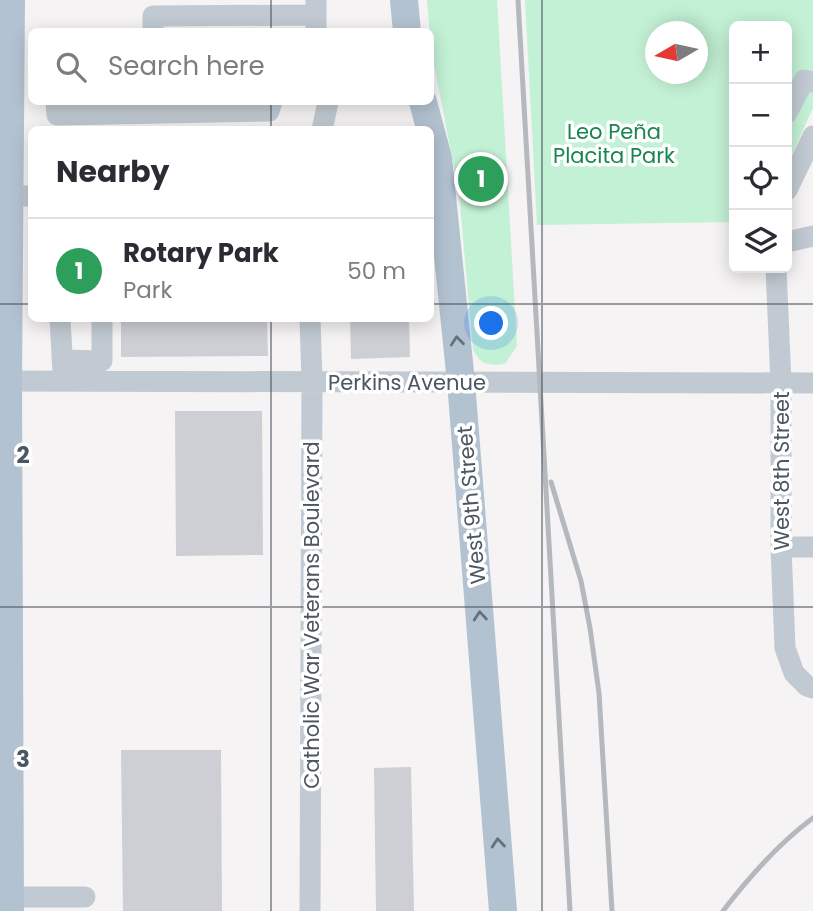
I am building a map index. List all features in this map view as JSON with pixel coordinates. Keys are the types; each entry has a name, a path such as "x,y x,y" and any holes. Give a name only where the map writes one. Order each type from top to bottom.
{"main road":[{"path":"8,888 5,807 4,381 10,196 5,109 14,55 11,0"},
{"path":"404,0 407,28"},
{"name":"West 9th Street","path":"424,105 429,126"},
{"name":"West 9th Street","path":"434,143 438,158 461,382 503,911"}],"street":[{"path":"153,28 153,16 316,16"},
{"path":"792,103 804,80 813,82"},
{"path":"323,126 327,105"},
{"path":"56,115 270,114"},
{"path":"792,180 813,136"},
{"path":"792,241 813,236"},
{"name":"West 8th Street","path":"776,273 781,383 781,547 785,648 794,673 807,686 813,688"},
{"path":"60,322 64,382"},
{"path":"62,360 102,361 102,322"},
{"name":"Catholic War Veterans Boulevard","path":"310,322 310,911"},
{"name":"Perkins Avenue","path":"4,381 813,383"},
{"path":"781,547 813,547"},
{"path":"8,888 85,897"}],"green space":[{"path":"427,0 497,0 517,346 505,364 486,363 479,359 473,350 459,193 434,64 434,28 429,28"},
{"name":"Leo Peña Placita Park","path":"525,0 813,0 813,108 792,154 792,21 729,21 729,222 537,225"}],"building":[{"path":"121,322 267,322 268,356 121,357"},
{"path":"350,322 409,322 410,357 351,359"},
{"path":"175,411 262,411 263,555 176,556"},
{"path":"121,750 221,750 222,911 123,911"},
{"path":"411,767 414,911 376,911 374,768"}],"railway":[{"path":"518,0 570,911"},
{"path":"551,482 581,581 590,628 599,693 612,911"},
{"path":"723,911 765,862 813,818"}],"place":[{"name":"Rotary Park","path":"481,179"}]}
